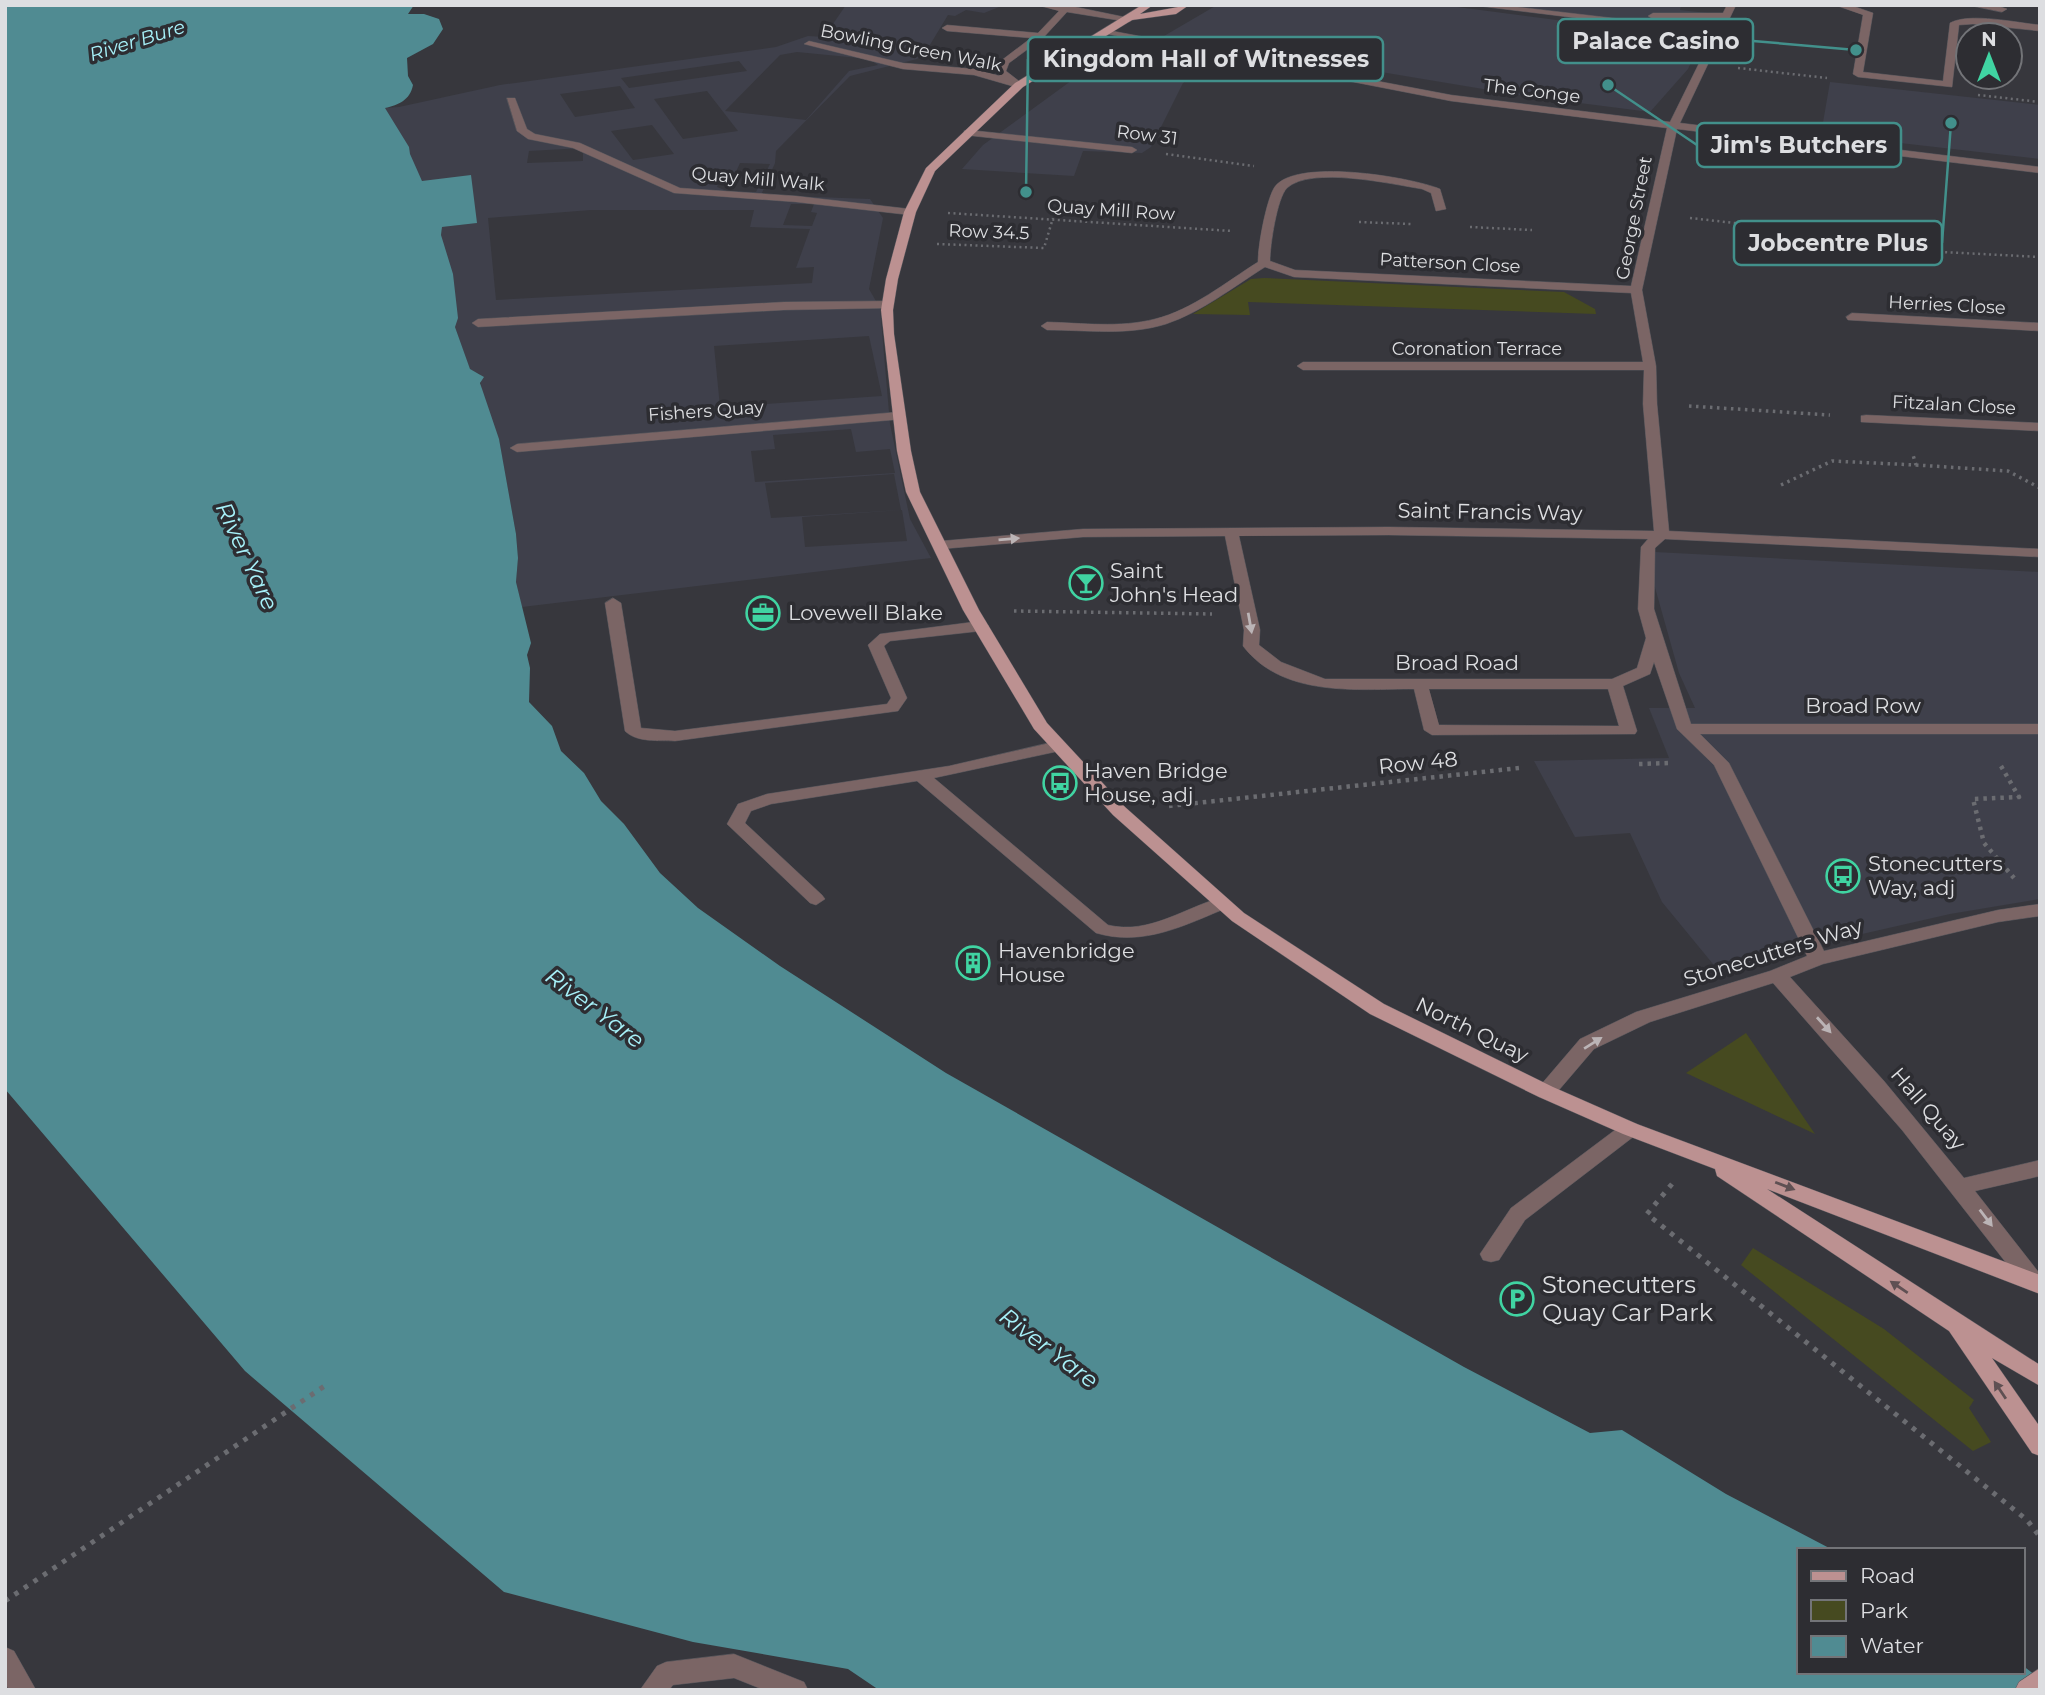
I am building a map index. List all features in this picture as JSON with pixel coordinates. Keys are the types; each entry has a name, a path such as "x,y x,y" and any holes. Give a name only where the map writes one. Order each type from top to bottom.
{"main road":[{"path":"1129,19 1149,5"},
{"path":"1129,19 1173,12 1185,5"},
{"name":"North Quay","path":"1129,19 1019,85 930,170 910,212 888,305 888,334 912,492 971,610 1040,726 1119,811 1238,917 1377,1009 1546,1092"},
{"name":"Hall Quay","path":"1546,1092 1630,1129 2036,1284"},
{"name":"Hall Quay","path":"1698,1153 2040,1377"},
{"path":"1956,1324 2040,1446"},
{"path":"2028,1690 2040,1680"}],"street":[{"path":"1041,5 1087,8 1129,19"},
{"path":"1475,5 1718,33"},
{"path":"1555,5 1650,16 1725,16"},
{"name":"George Street","path":"1661,535 1650,404 1650,366 1636,290 1672,126 1732,5"},
{"path":"1839,5 1868,13 1858,74 1948,85 1955,23 1973,21 2040,28"},
{"path":"1972,5 2002,9"},
{"name":"Bowling Green Walk","path":"1019,85 1001,72 1005,62 1040,36 1066,8"},
{"path":"947,28 1040,36"},
{"name":"The Conge","path":"1107,33 1451,98 2040,170"},
{"name":"Bowling Green Walk","path":"809,44 902,66 975,72 1019,85"},
{"name":"Quay Mill Walk","path":"511,100 522,131 531,137 576,145 614,161 647,180 678,191 796,199 910,212"},
{"name":"Row 31","path":"968,133 1132,150"},
{"path":"1046,326 1136,325 1158,322 1181,313 1264,263 1264,245 1279,189 1283,183 1298,178 1337,175 1424,186 1436,191 1440,209"},
{"name":"Patterson Close","path":"1264,263 1294,273 1636,290"},
{"path":"478,323 784,306 888,305"},
{"name":"Herries Close","path":"1852,317 2040,327"},
{"name":"Coronation Terrace","path":"1303,366 1650,366"},
{"name":"Fishers Quay","path":"517,448 899,416"},
{"name":"Fitzalan Close","path":"1866,419 2040,427"},
{"name":"Broad Road","path":"1231,532 1252,629 1251,646 1264,660 1324,684 1614,684 1644,671 1654,638"},
{"name":"Saint Francis Way","path":"940,545 1083,533 1661,535 2040,553"},
{"path":"1661,535 1648,547 1646,609 1685,729 1721,763 1818,959"},
{"path":"614,603 633,731 646,735 676,736 892,708 899,698 876,645 886,637 981,626"},
{"path":"1420,683 1432,730 1629,731 1614,684"},
{"name":"Broad Row","path":"1685,729 2040,729"},
{"path":"816,899 736,824 744,808 767,799 921,776 1058,746"},
{"path":"921,776 1102,929 1118,935 1142,933 1223,903"},
{"name":"Stonecutters Way","path":"1546,1092 1587,1044 1643,1017 1777,975 1818,959 1998,916 2040,910"},
{"name":"Hall Quay","path":"1777,975 1822,1023 1962,1186 2036,1284"},
{"path":"1492,1254 1518,1214 1630,1129"},
{"path":"1962,1186 2040,1168"},
{"path":"5,1660 23,1690"},
{"path":"659,1682 734,1666 795,1690"}],"path":[{"name":"Row 31","path":"1132,150 1254,166"},
{"name":"Quay Mill Row","path":"910,212 1053,218 1268,234"},
{"path":"1651,214 1860,237 1864,248 2040,257"},
{"name":"Row 34.5","path":"901,243 1044,248 1053,218"},
{"path":"1467,226 1532,230"},
{"path":"1650,404 1866,419"},
{"path":"1902,421 1916,466"},
{"path":"1781,485 1832,461 2008,471 2040,488"},
{"path":"971,610 1248,615"},
{"path":"1979,729 2019,797 1973,799 1984,843 2016,880"},
{"path":"1626,764 1721,763"},
{"name":"Row 48","path":"1119,811 1531,767"},
{"path":"1647,1214 2027,1520 2040,1537"},
{"path":"5,1601 329,1383"}],"shaded area":[{"path":"846,5 1004,5 984,13 966,10 955,16 948,15 925,53 917,59 850,76 776,151 775,163 761,195 870,199 883,218 869,289 880,308 890,424 910,519 931,558 522,607 516,582 516,534 499,440 482,394 480,374 470,370 455,327 441,235 442,227 476,223 422,181 384,108 500,85 776,47 808,36 824,37","holes":["797,52 869,59 878,65 849,71 806,120 725,111 780,55","739,61 747,71 629,88 621,78","620,86 635,108 575,117 560,94","707,91 738,131 683,139 654,99","652,125 674,154 633,160 611,131","583,148 583,161 527,163 529,151","740,163 770,164 756,192 727,191 717,187 723,174 735,174","791,204 814,204 811,212 817,213 812,226 783,225","591,210 754,210 750,227 810,229 796,268 814,267 812,283 496,300 488,218","869,336 882,396 720,407 714,346","851,429 856,452 890,449 895,473 755,482 751,451 775,449 773,435","894,474 901,510 771,518 765,483","902,510 907,541 805,547 802,517"]},
{"path":"1217,5 1442,5 1702,39 1688,69 1650,112 1525,96 1164,36"},
{"path":"1478,5 1681,5 1680,10 1717,14 1707,33"},
{"path":"1132,56 1169,57 1206,65 1183,83 1151,147 1142,153 1083,151 1074,176 962,169 983,145 1075,78 1106,60"},
{"path":"1830,82 2040,105 2040,159 1821,134"},
{"path":"1655,552 2040,572 2040,899 1950,914 1849,937 1722,975 1662,902 1630,833 1575,837 1534,761 1669,758 1649,708 1695,708 1679,673 1647,559"}],"green space":[{"path":"1251,279 1564,292 1595,309 1596,314 1248,302 1250,315 1193,314"},
{"path":"1746,1033 1815,1134 1686,1073"},
{"path":"1753,1248 1884,1329 1974,1400 1969,1408 1991,1442 1973,1451 1741,1265"}],"water":[{"path":"5,5 414,5 408,14 424,14 439,19 443,29 433,44 407,58 408,76 413,85 407,98 385,108 409,147 422,181 471,175 477,223 442,227 441,235 453,274 458,318 455,327 470,369 484,377 480,383 499,439 516,534 516,582 531,643 527,655 530,668 529,702 552,726 561,751 584,773 601,801 624,824 660,873 698,908 780,966 946,1073 1464,1367 1590,1433 1622,1430 1726,1494 1829,1548 1797,1548 1797,1674 2024,1674 2024,1667 2040,1679 2040,1690 879,1690 848,1669 693,1642 504,1592 245,1371 5,1089"}],"place":[{"name":"Palace Casino","path":"1856,50"},
{"name":"Jim's Butchers","path":"1608,85"},
{"name":"Jobcentre Plus","path":"1951,123"},
{"name":"Kingdom Hall of Witnesses","path":"1026,192"},
{"name":"Saint John's Head","path":"1086,583"},
{"name":"Lovewell Blake","path":"763,613"},
{"name":"Haven Bridge House, adj","path":"1060,783"},
{"name":"Stonecutters Way, adj","path":"1843,876"},
{"name":"Havenbridge House","path":"973,963"},
{"name":"Stonecutters Quay Car Park","path":"1517,1299"}],"water label":[{"name":"River Bure","path":"137,40"},
{"name":"River Yare","path":"247,556"},
{"name":"River Yare","path":"595,1008"},
{"name":"River Yare","path":"1049,1348"}]}
